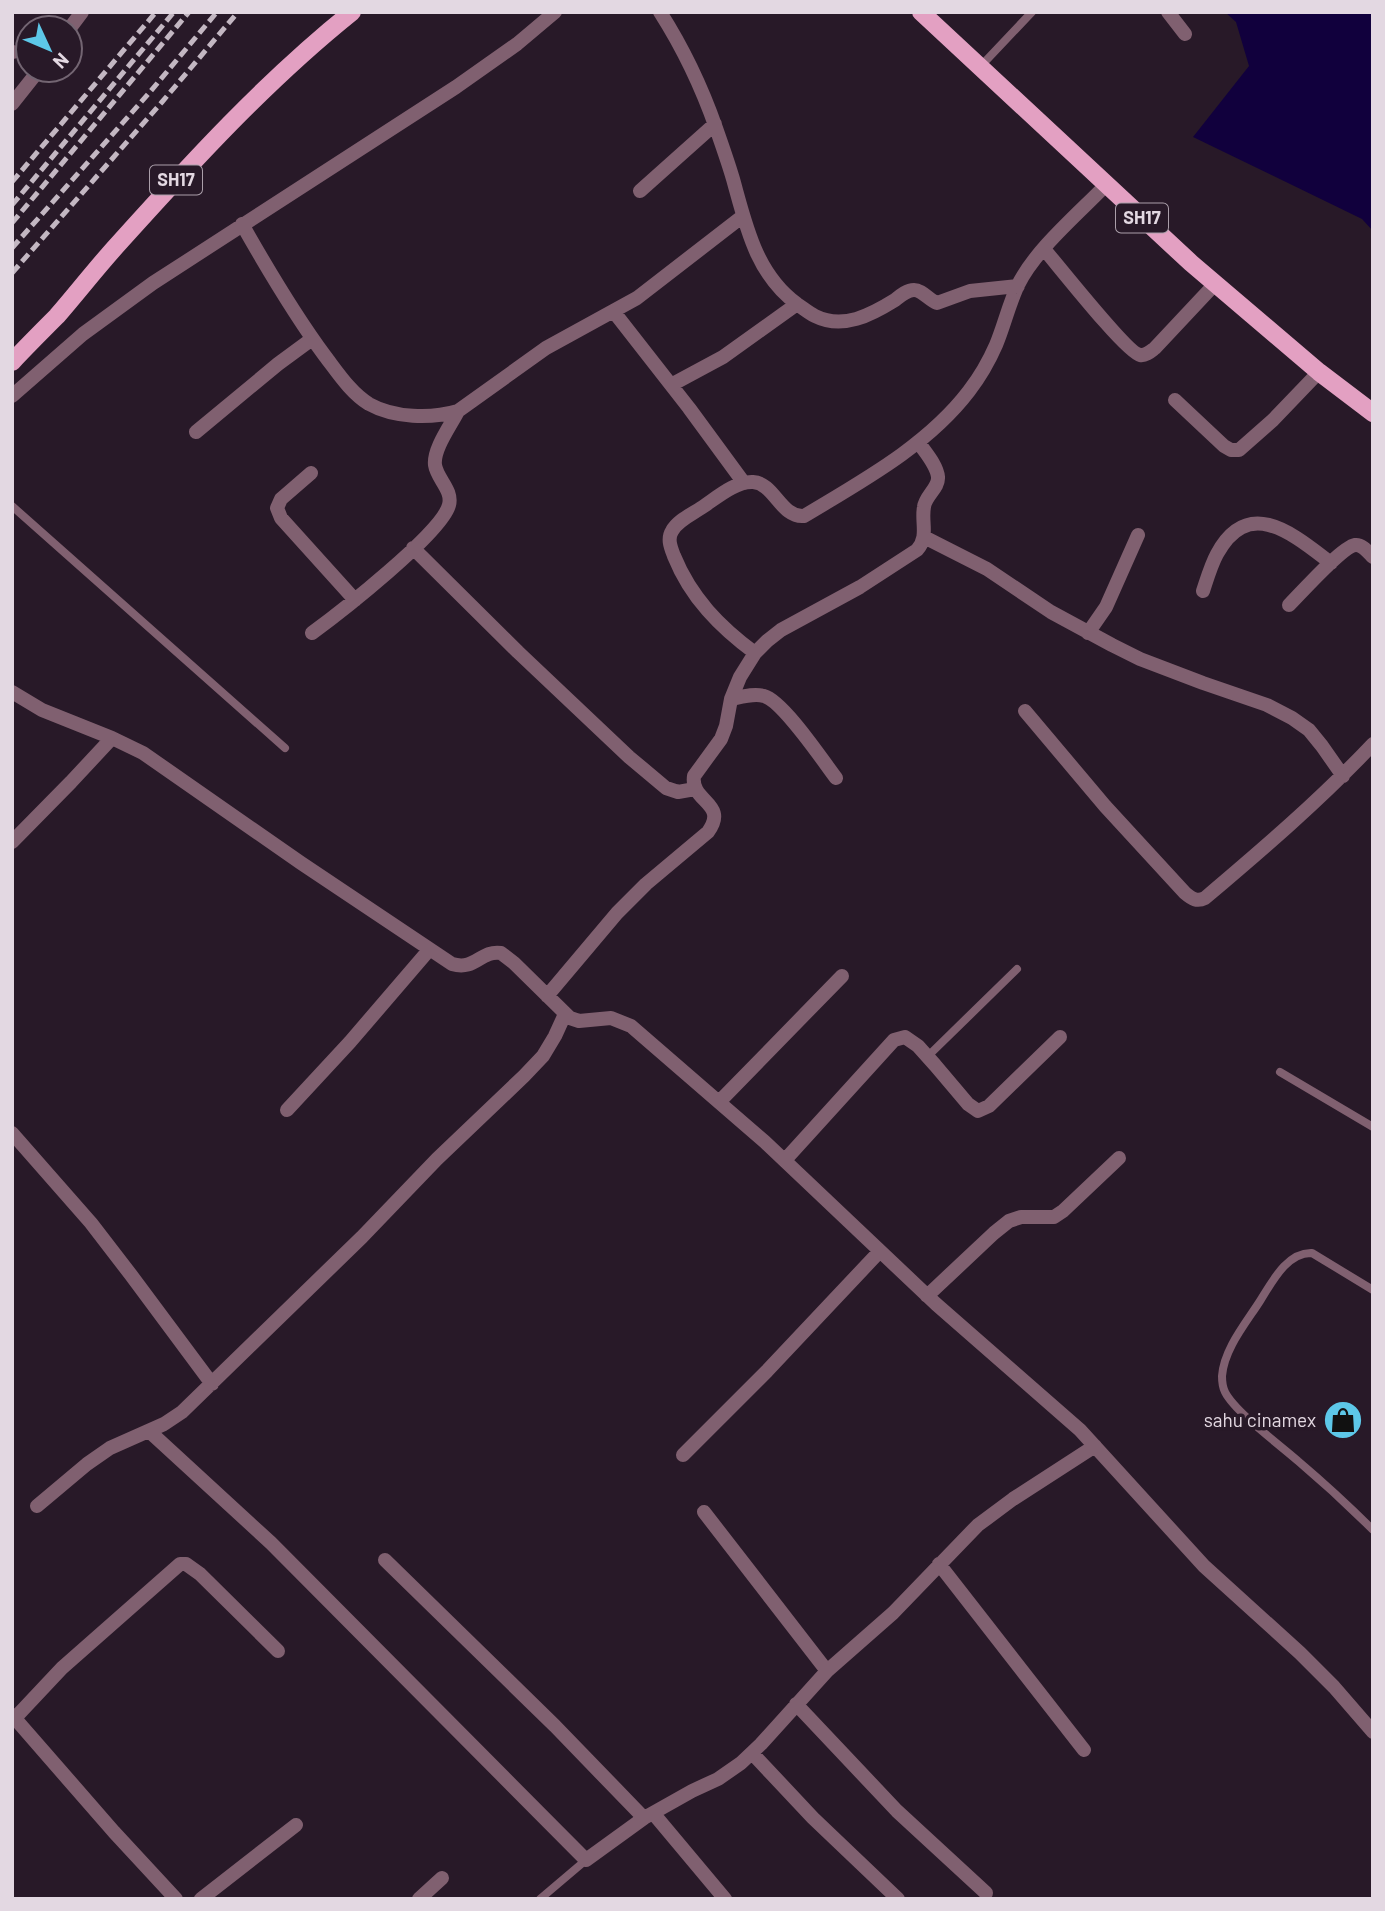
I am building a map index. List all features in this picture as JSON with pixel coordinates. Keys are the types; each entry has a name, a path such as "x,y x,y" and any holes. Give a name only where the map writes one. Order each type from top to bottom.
{"main road":[{"name":"SH17","path":"12,362 222,131 259,94 352,12"},
{"name":"SH17","path":"921,12 978,68 1215,284 1319,372 1373,413"}],"street":[{"path":"12,396 83,334 153,283 456,86 517,44 555,12"},
{"path":"660,12 682,50 715,124 747,232 761,264 774,284 797,304 813,316 826,321 844,322 881,309 909,291 921,292 937,303 970,291 1018,286"},
{"path":"1168,12 1185,34"},
{"path":"12,104 28,84"},
{"path":"640,191 715,124"},
{"path":"755,653 733,636 696,598 676,562 669,540 673,528 717,497 744,483 764,486 790,513 796,517 804,516 919,443 970,391 995,348 1026,271 1105,185"},
{"path":"242,224 278,288 348,386 370,405 414,416 442,415 458,411 546,348 637,298 743,216"},
{"path":"1044,249 1120,338 1133,352 1140,355 1155,348 1215,284"},
{"path":"671,385 723,357 797,304"},
{"path":"614,312 744,483"},
{"path":"197,432 312,339"},
{"path":"1175,400 1224,446 1239,450 1273,420 1319,372"},
{"path":"312,633 355,600 413,548 433,528 450,503 435,463 437,450 458,411"},
{"path":"547,996 617,913 712,826 715,814 695,789 694,776 721,739 731,699 740,677 755,653 780,630 860,587 922,544 923,507 938,477 919,443"},
{"path":"311,473 281,499 278,503 279,514 355,600"},
{"path":"1203,590 1216,555 1225,541 1248,524 1259,522 1277,527 1293,535 1331,563"},
{"path":"1088,633 1106,607 1138,535"},
{"path":"924,537 986,569 1088,633 1140,659 1267,705 1292,718 1308,730 1343,776"},
{"path":"1289,605 1346,550 1357,545 1373,557"},
{"path":"413,548 629,757 666,788 678,792 695,789"},
{"path":"12,692 42,710 143,753 452,964 462,967 471,965 489,954 501,953 565,1014 575,1020 611,1018 631,1026 720,1101 927,1296 1049,1402 1095,1446 1204,1566 1300,1653 1373,1732"},
{"path":"731,699 764,696 774,701 836,778"},
{"path":"1024,710 1105,806 1185,893 1201,901 1294,823 1373,744"},
{"path":"12,842 111,738"},
{"path":"287,1110 429,950"},
{"path":"720,1101 842,976"},
{"path":"37,1506 110,1448 164,1424 182,1412 524,1076 543,1056 565,1014"},
{"path":"785,1160 894,1040 905,1037 918,1046 968,1104 978,1111 989,1106 1060,1037"},
{"path":"13,1136 107,1244 212,1384"},
{"path":"927,1296 1009,1221 1021,1217 1054,1217 1119,1158"},
{"path":"683,1455 880,1251"},
{"path":"149,1431 271,1543 586,1860 648,1815 718,1779 741,1763 827,1671 892,1614 978,1525 1095,1446"},
{"path":"704,1512 827,1671"},
{"path":"385,1560 648,1815 726,1899"},
{"path":"176,1899 13,1716 62,1668 180,1564 192,1567 278,1651"},
{"path":"939,1564 1084,1750"},
{"path":"796,1704 897,1811 986,1893"},
{"path":"752,1753 813,1818 898,1899"},
{"path":"201,1899 296,1825"},
{"path":"419,1899 442,1878"}],"lane":[{"path":"978,68 1032,12"},
{"path":"12,506 285,748"},
{"path":"928,1057 1017,969"},
{"path":"1280,1072 1373,1127"},
{"path":"1373,1290 1312,1253 1303,1252 1284,1266 1256,1306 1229,1351 1222,1379 1225,1391 1234,1405 1343,1500 1373,1530"},
{"path":"540,1899 586,1860"}],"shaded area":[{"path":"1225,12 1373,12 1373,231 1362,219 1193,137 1249,66 1236,22"}],"railway":[{"path":"12,182 156,12"},
{"path":"12,205 174,12"},
{"path":"12,223 189,12"},
{"path":"12,248 217,12"},
{"path":"12,273 238,12"}],"place":[{"name":"sahu cinamex","path":"1343,1420"}]}
